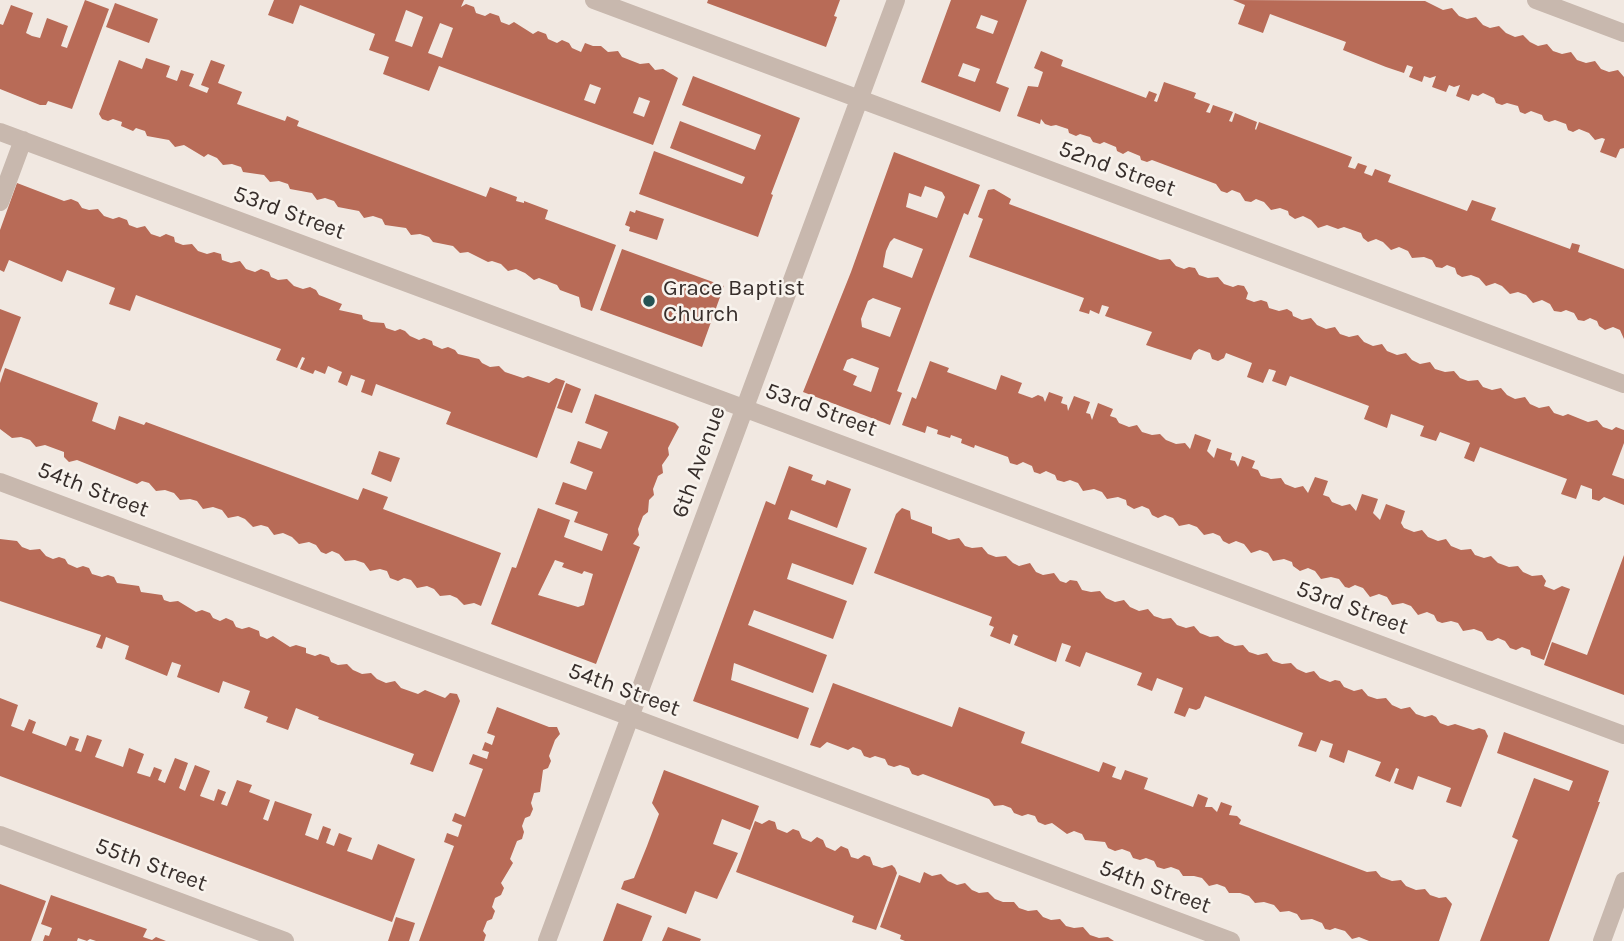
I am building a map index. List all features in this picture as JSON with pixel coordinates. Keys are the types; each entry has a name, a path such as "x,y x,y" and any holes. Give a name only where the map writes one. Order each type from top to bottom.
{"street":[{"name":"52nd Street","path":"594,0 1624,384"},
{"name":"6th Avenue","path":"547,941 896,0"},
{"path":"1536,0 1624,33"},
{"name":"53rd Street","path":"0,132 1624,735"},
{"path":"0,202 23,140"},
{"name":"54th Street","path":"0,482 1231,941"},
{"name":"55th Street","path":"0,835 285,941"},
{"path":"1602,941 1624,881"}],"building":[{"path":"85,0 109,9 72,109 48,101 46,105 40,105 0,89 0,24 3,25 11,5 33,13 26,33 32,36 40,38 47,18 68,26 61,46 67,48"},
{"path":"274,0 464,0 461,7 466,4 474,7 476,13 499,16 501,22 509,25 514,22 533,34 538,31 546,34 548,39 557,43 562,40 581,52 585,43 601,46 608,52 618,51 622,57 640,64 649,63 655,70 663,69 678,78 653,145 439,66 429,91 383,74 389,57 369,50 375,34 300,5 293,24 268,15","holes":["406,10 423,17 412,47 395,41","440,23 453,28 442,58 428,53","590,84 601,88 595,104 584,100","639,97 650,101 644,117 633,113"]},
{"path":"708,0 840,0 826,47 707,3"},
{"path":"951,0 1027,0 996,83 1009,88 1000,112 921,82","holes":["981,15 998,21 993,34 976,28","963,63 980,69 975,82 958,76"]},
{"path":"1233,0 1425,1 1443,10 1452,8 1459,16 1467,19 1476,17 1490,28 1499,26 1515,37 1523,35 1538,46 1547,44 1553,51 1562,54 1571,52 1577,60 1586,63 1595,61 1601,69 1609,72 1618,70 1624,77 1624,148 1620,149 1616,158 1600,152 1605,139 1595,140 1589,133 1579,129 1573,132 1568,130 1566,124 1555,120 1549,122 1544,120 1542,115 1531,111 1525,114 1520,112 1518,106 1496,103 1494,98 1483,93 1478,96 1472,94 1469,101 1456,96 1460,85 1449,85 1446,92 1432,87 1436,76 1424,76 1422,82 1409,77 1413,67 1407,65 1404,73 1386,67 1343,50 1346,42 1270,14 1263,33 1238,24 1245,5"},
{"path":"115,3 158,19 149,43 106,27"},
{"path":"1041,51 1063,60 1061,66 1146,98 1149,91 1157,94 1154,101 1157,102 1164,82 1196,93 1194,98 1210,104 1206,112 1210,113 1213,105 1233,112 1229,121 1232,122 1235,113 1257,122 1256,130 1259,122 1352,157 1348,167 1355,169 1358,163 1367,166 1364,173 1372,176 1375,169 1391,175 1388,182 1467,211 1472,200 1496,208 1491,220 1570,249 1572,243 1580,245 1578,252 1624,269 1624,339 1620,330 1613,327 1605,330 1590,318 1578,320 1574,313 1566,310 1554,311 1550,304 1542,300 1533,303 1526,295 1518,292 1510,294 1495,283 1486,286 1479,278 1471,275 1462,277 1457,274 1455,268 1447,265 1436,267 1432,260 1424,257 1412,258 1408,251 1399,247 1391,250 1376,239 1368,242 1361,233 1327,225 1318,228 1303,216 1295,219 1288,211 1280,208 1271,210 1264,202 1256,199 1245,201 1240,193 1232,190 1227,193 1221,191 1216,184 1152,160 1141,160 1140,156 1128,151 1123,154 1117,151 1116,147 1104,142 1093,142 1090,137 1080,134 1076,136 1069,133 1068,129 1045,124 1041,119 1040,124 1017,116 1028,86 1038,87 1043,72 1034,68"},
{"path":"146,58 170,66 166,77 177,81 181,70 194,74 189,86 207,93 209,88 201,85 211,60 225,65 218,83 242,92 237,104 285,121 287,116 299,121 297,126 486,197 490,187 517,197 516,201 524,201 548,210 545,219 616,245 592,311 581,307 579,297 560,290 557,285 539,278 534,280 516,269 508,271 501,264 488,262 468,252 460,253 453,246 433,242 429,237 411,235 406,228 385,225 382,219 373,216 364,218 359,211 338,207 334,201 325,198 317,200 312,193 290,189 288,184 279,181 270,182 264,175 243,172 241,167 232,164 223,165 208,154 204,157 184,145 175,147 169,140 147,136 145,131 136,128 133,131 121,126 122,122 102,119 99,114 119,60 142,69"},
{"path":"693,76 800,118 758,237 639,194 654,151 742,184 745,177 670,148 680,121 755,150 761,135 682,105"},
{"path":"894,152 980,185 968,215 964,213 930,302 897,391 902,393 890,425 803,392 851,272","holes":["925,186 942,192 945,197 937,218 906,207 909,193 921,197","894,238 923,249 912,278 883,267 890,242","873,298 901,308 890,337 862,327 861,319 868,301","852,358 879,368 871,392 853,385 857,376 843,370 847,360"]},
{"path":"17,183 64,201 71,199 78,202 82,208 98,209 104,216 113,219 119,217 137,228 145,226 151,234 160,237 166,234 174,237 175,242 192,244 198,251 221,254 222,260 231,263 240,261 246,269 255,272 261,269 278,280 287,279 294,286 303,289 310,287 319,295 342,304 339,310 362,315 363,319 371,322 384,323 386,328 395,331 400,329 419,340 424,338 432,341 433,345 442,349 448,347 458,354 479,359 490,367 499,366 505,372 549,383 556,378 565,381 537,458 446,424 451,412 376,384 372,396 361,392 365,380 351,375 347,386 338,382 342,372 328,366 325,374 315,370 313,374 300,369 305,358 302,357 297,368 276,360 281,349 136,295 130,311 109,304 115,288 67,270 62,282 9,260 4,272 0,270 0,230"},
{"path":"994,189 1011,199 1009,204 1160,260 1170,259 1176,266 1184,269 1195,268 1199,275 1218,277 1224,284 1244,286 1248,293 1246,299 1267,302 1269,308 1279,311 1287,309 1293,316 1302,320 1311,318 1326,329 1335,327 1340,334 1349,337 1358,335 1364,342 1373,346 1382,344 1387,351 1397,355 1406,353 1420,364 1430,362 1435,369 1454,371 1460,378 1468,381 1478,380 1483,387 1492,390 1501,388 1515,399 1525,397 1530,404 1539,408 1549,406 1554,413 1563,416 1568,414 1588,422 1597,420 1603,427 1624,430 1624,443 1612,475 1624,479 1624,505 1604,497 1599,501 1592,499 1592,489 1581,485 1576,499 1561,494 1567,479 1480,447 1474,462 1464,458 1470,443 1440,432 1436,441 1420,436 1424,426 1391,414 1387,428 1364,419 1369,406 1290,376 1286,386 1272,381 1276,371 1269,369 1263,383 1247,377 1252,363 1226,353 1224,358 1218,361 1212,359 1210,353 1199,349 1191,360 1146,345 1152,332 1105,316 1109,307 1102,305 1099,314 1090,310 1089,314 1079,311 1084,298 969,257 983,219 978,217 988,190"},
{"path":"636,210 664,219 657,240 629,231 630,227 625,225 630,211 635,213"},
{"path":"622,249 724,286 702,347 600,310"},
{"path":"0,309 21,317 0,373"},
{"path":"930,361 949,368 947,372 996,390 1001,375 1022,383 1018,393 1032,398 1038,395 1043,397 1045,402 1049,392 1063,397 1061,403 1067,405 1068,411 1074,396 1090,402 1086,413 1090,414 1092,420 1098,403 1113,409 1110,416 1116,418 1119,423 1129,427 1137,425 1142,432 1160,434 1176,444 1185,443 1190,449 1195,434 1211,440 1207,451 1214,458 1217,448 1232,453 1230,460 1235,461 1238,467 1242,456 1255,461 1252,468 1258,470 1261,476 1281,478 1285,484 1295,488 1303,486 1308,493 1315,477 1328,481 1323,495 1329,497 1332,502 1342,506 1350,504 1356,511 1362,494 1378,499 1373,513 1380,520 1386,504 1405,511 1401,523 1404,528 1414,532 1422,530 1428,537 1438,541 1446,539 1451,546 1461,550 1471,549 1475,555 1484,558 1491,556 1498,563 1509,567 1518,566 1532,576 1542,575 1546,581 1544,586 1554,590 1562,586 1570,589 1544,660 1531,655 1530,650 1522,647 1516,650 1510,648 1505,641 1498,638 1487,640 1482,632 1474,629 1463,631 1458,623 1442,623 1427,612 1418,615 1411,606 1403,603 1392,605 1387,597 1379,594 1370,597 1363,588 1355,585 1345,587 1339,579 1321,579 1315,571 1308,568 1300,571 1292,562 1284,559 1273,561 1268,553 1260,550 1251,553 1244,544 1236,541 1229,544 1213,533 1204,535 1197,527 1189,524 1179,526 1173,518 1165,515 1158,518 1142,506 1134,509 1127,505 1126,500 1118,497 1107,499 1102,492 1094,489 1083,491 1078,483 1057,480 1055,475 1046,471 1040,474 1034,472 1032,466 1023,462 1017,465 1010,463 1008,457 961,443 962,439 951,435 950,438 937,434 938,430 927,426 925,433 902,425 912,397 916,399"},
{"path":"5,368 98,403 92,421 115,430 119,416 144,425 146,422 358,500 363,488 388,497 383,509 501,553 481,606 474,603 464,605 457,598 450,595 440,596 427,586 417,588 411,580 404,578 398,581 390,578 387,571 370,571 364,563 345,561 332,551 326,554 321,552 316,545 309,542 299,544 283,533 274,535 268,527 253,527 238,516 228,518 222,510 213,507 203,509 197,501 180,500 174,493 165,490 156,491 149,483 142,481 137,484 77,460 69,462 64,457 64,452 45,445 36,447 30,440 21,437 12,438 0,429 0,383"},
{"path":"566,383 581,389 572,413 557,408"},
{"path":"595,394 675,423 679,427 668,448 669,455 662,465 663,473 658,476 653,489 654,495 649,500 648,512 643,516 638,529 639,535 633,544 640,547 596,664 491,624 512,567 516,568 538,508 570,520 564,537 602,551 608,534 574,522 578,512 555,504 563,482 586,490 593,472 570,463 578,441 601,449 608,432 585,423","holes":["555,560 564,563 562,567 582,574 584,571 593,574 584,605 578,607 538,595"]},
{"path":"379,451 400,458 391,482 371,474"},
{"path":"789,466 813,475 811,480 825,485 827,480 851,489 837,528 791,510 788,519 867,548 853,585 792,563 787,579 847,601 833,639 754,610 748,625 827,655 813,693 734,663 731,680 809,708 798,739 693,701 766,501 775,505"},
{"path":"902,508 910,511 911,519 932,527 932,533 949,540 959,538 965,546 982,547 988,554 1006,556 1019,566 1030,563 1036,572 1043,575 1054,573 1060,581 1066,583 1070,580 1077,581 1082,590 1100,591 1115,602 1124,600 1139,611 1148,609 1154,616 1171,618 1177,625 1186,628 1194,626 1200,633 1210,637 1218,636 1235,646 1243,645 1249,652 1258,655 1267,653 1273,661 1291,663 1306,673 1314,671 1320,678 1330,682 1340,681 1344,687 1354,691 1362,689 1368,696 1386,698 1392,705 1401,709 1410,707 1416,714 1425,717 1432,715 1448,726 1455,724 1473,730 1485,730 1488,736 1461,807 1446,802 1451,788 1418,776 1413,790 1394,783 1399,769 1396,768 1390,782 1375,776 1381,762 1348,750 1344,763 1329,757 1333,744 1321,740 1316,752 1298,746 1303,733 1205,696 1200,708 1189,708 1185,717 1174,713 1183,688 1157,678 1152,691 1137,685 1142,673 1086,652 1080,667 1065,661 1071,646 1062,643 1056,662 1014,645 1018,636 1013,634 1010,644 990,636 994,627 989,625 992,617 874,573 896,514"},
{"path":"0,539 17,541 30,550 40,549 53,559 59,557 77,568 89,568 92,574 102,577 108,575 114,577 117,583 139,586 141,592 162,595 164,600 178,601 196,612 202,610 210,613 220,621 226,618 233,621 236,627 249,627 259,631 260,636 267,639 273,636 290,647 296,645 306,648 306,653 329,657 331,662 338,665 347,664 362,674 371,673 386,683 395,681 401,688 418,694 425,690 445,698 450,693 457,694 460,701 433,772 410,764 414,754 318,719 319,717 296,708 288,730 266,722 268,717 244,708 250,691 223,681 219,693 177,677 181,665 172,662 167,676 125,659 129,646 106,637 102,649 96,647 101,635 0,601"},
{"path":"1624,555 1624,695 1544,665 1552,642 1587,655"},
{"path":"833,683 952,727 959,707 1025,732 1021,743 1099,772 1103,762 1116,767 1112,777 1121,780 1125,770 1148,778 1144,789 1193,807 1198,794 1208,798 1205,807 1212,807 1217,812 1221,802 1232,806 1229,815 1237,816 1241,820 1239,824 1367,872 1376,871 1381,877 1392,881 1401,880 1406,886 1416,890 1425,889 1430,895 1446,897 1452,904 1439,941 1369,941 1359,937 1352,939 1345,931 1325,929 1322,923 1312,919 1301,920 1297,914 1280,912 1274,905 1264,902 1255,903 1249,896 1229,893 1225,887 1217,884 1209,886 1202,878 1183,876 1179,870 1171,867 1157,867 1154,861 1133,858 1130,852 1108,848 1105,842 1085,840 1082,834 1074,831 1067,834 1052,823 1045,825 1038,822 1035,816 1022,816 1003,805 994,806 989,799 923,774 912,774 909,768 888,765 885,759 864,756 861,750 853,747 848,750 827,742 820,748 810,745"},
{"path":"0,698 18,705 11,726 24,731 29,719 36,722 32,733 66,746 70,736 79,739 75,750 81,752 87,735 102,740 95,757 123,767 129,748 144,754 137,773 150,777 154,767 162,770 158,780 165,783 175,758 188,763 179,788 185,791 195,765 210,771 200,796 214,801 218,789 226,792 221,804 227,806 237,780 252,785 249,792 270,800 263,819 268,821 275,801 312,814 305,835 318,840 323,826 331,829 326,843 334,846 339,833 352,838 347,851 372,860 378,844 415,859 392,922 0,776"},
{"path":"497,707 549,727 557,727 560,734 549,756 551,761 548,768 543,770 540,792 534,793 531,803 533,809 530,816 525,818 522,839 517,841 510,859 513,863 501,883 504,888 501,895 495,898 492,907 495,911 483,931 486,935 484,941 419,941 454,846 444,842 447,833 458,837 462,825 452,821 455,813 465,817 483,769 469,764 473,754 487,759 489,752 482,750 485,742 492,745 495,736 487,733"},
{"path":"1504,732 1609,771 1549,941 1480,941 1518,840 1512,837 1534,778 1569,791 1573,781 1497,753"},
{"path":"664,770 759,806 750,830 722,819 713,844 738,853 717,899 695,891 686,914 621,889 624,881 634,878 659,814 652,803"},
{"path":"769,820 775,822 777,829 787,833 793,829 811,842 817,837 823,840 826,847 835,851 841,846 848,849 851,857 858,859 864,855 870,857 873,865 882,868 892,865 895,868 897,873 876,930 852,922 854,916 736,872 755,821 762,824"},
{"path":"924,872 932,876 941,874 957,885 965,883 979,893 988,892 995,899 1014,902 1019,908 1028,911 1037,910 1043,917 1060,919 1066,926 1083,927 1090,935 1108,937 1114,941 905,941 900,939 901,935 880,927 899,875 920,883"},
{"path":"0,884 46,901 31,941 0,941"},
{"path":"51,895 147,929 143,937 152,940 156,937 166,941 87,941 78,938 77,941 43,941 52,928 41,924"},
{"path":"617,903 652,916 642,941 603,941"},
{"path":"396,917 415,923 409,941 388,941"},
{"path":"668,927 701,939 662,941"}],"place":[{"name":"Grace Baptist Church","path":"649,301"}]}
